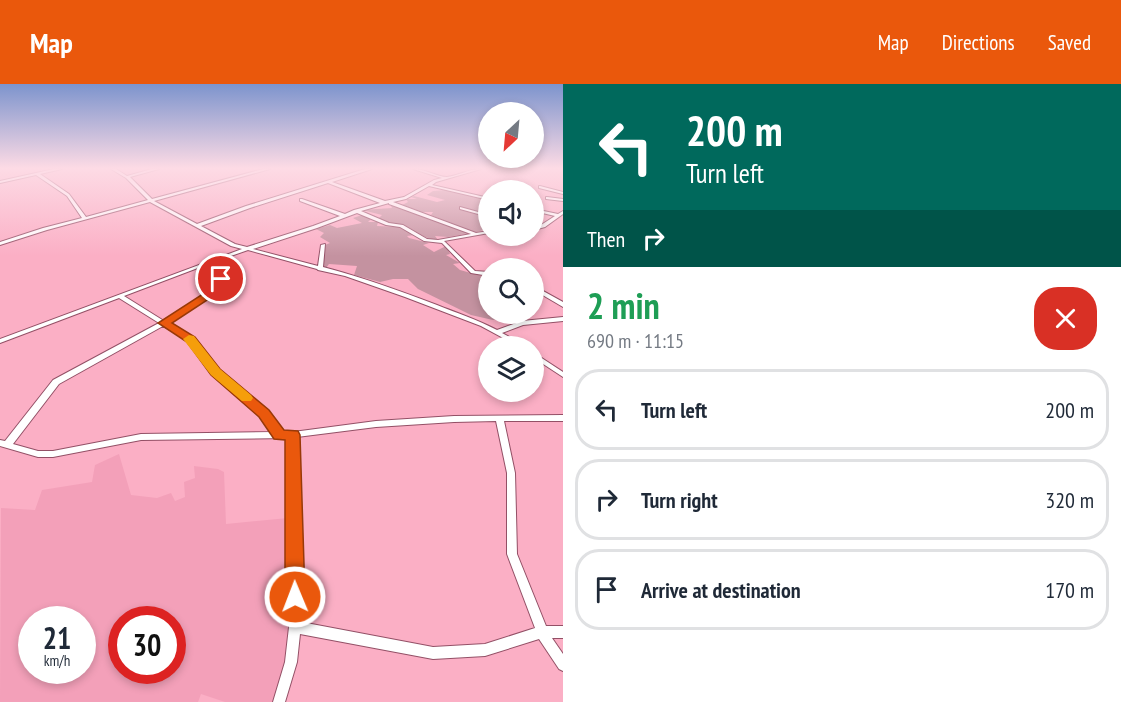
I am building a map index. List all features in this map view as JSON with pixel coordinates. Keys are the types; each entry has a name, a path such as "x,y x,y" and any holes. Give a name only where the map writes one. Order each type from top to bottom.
{"street":[{"path":"70,198 85,219"},
{"path":"150,198 244,250 320,269 407,296 505,336"},
{"path":"0,244 45,229 164,198"},
{"path":"199,225 229,213 280,198"},
{"path":"373,198 474,234"},
{"path":"0,341 204,264 356,211 402,198"},
{"path":"548,198 563,201"},
{"path":"301,200 345,216"},
{"path":"462,208 478,213"},
{"path":"356,211 388,224 401,226 426,240 439,241 478,233"},
{"path":"544,211 561,214"},
{"path":"544,225 561,214"},
{"path":"439,241 443,242 473,272 478,273"},
{"path":"320,269 323,245"},
{"path":"204,264 221,279 222,286 164,323 56,382 4,444 38,454 53,454 141,437 292,435 376,424 454,419 563,418"},
{"path":"544,294 563,304"},
{"path":"119,296 191,340 215,372 264,413 279,435"},
{"path":"498,332 502,328 530,322 563,320"},
{"path":"544,362 563,375"},
{"path":"500,419 511,473 512,555 542,632 563,665"},
{"path":"279,702 291,662 295,627 292,435"},
{"path":"295,627 433,653 485,650 542,632 563,632"}],"shaded area":[{"path":"414,198 437,202 445,200 437,198 478,198 478,232 474,233 431,215 433,212 422,212 402,205 408,202 406,199 417,199"},
{"path":"395,205 470,233 448,237 435,236 438,240 433,240 402,225 378,219 382,215 362,210 392,208 391,206"},
{"path":"362,215 371,219 368,222 378,222 377,226 401,227 415,235 407,236 409,238 429,243 423,245 434,252 446,246 450,254 446,255 460,263 453,264 460,270 478,275 478,317 418,289 408,279 380,282 354,275 357,266 329,264 326,268 320,267 325,245 330,243 320,237 324,233 316,229 330,225 337,228 362,223 353,218"},
{"path":"119,454 131,495 157,498 171,493 175,501 185,497 184,482 195,478 194,466 218,469 224,472 226,524 288,518 292,560 292,632 274,702 225,702 201,694 198,702 0,702 1,508 35,510 42,490 92,482 95,465"}],"slow traffic":[{"path":"189,339 215,372 246,398"}],"route":[{"path":"221,279 223,283 220,287 164,323 191,340 215,372 264,413 273,423 279,435 292,435 295,597"}]}
